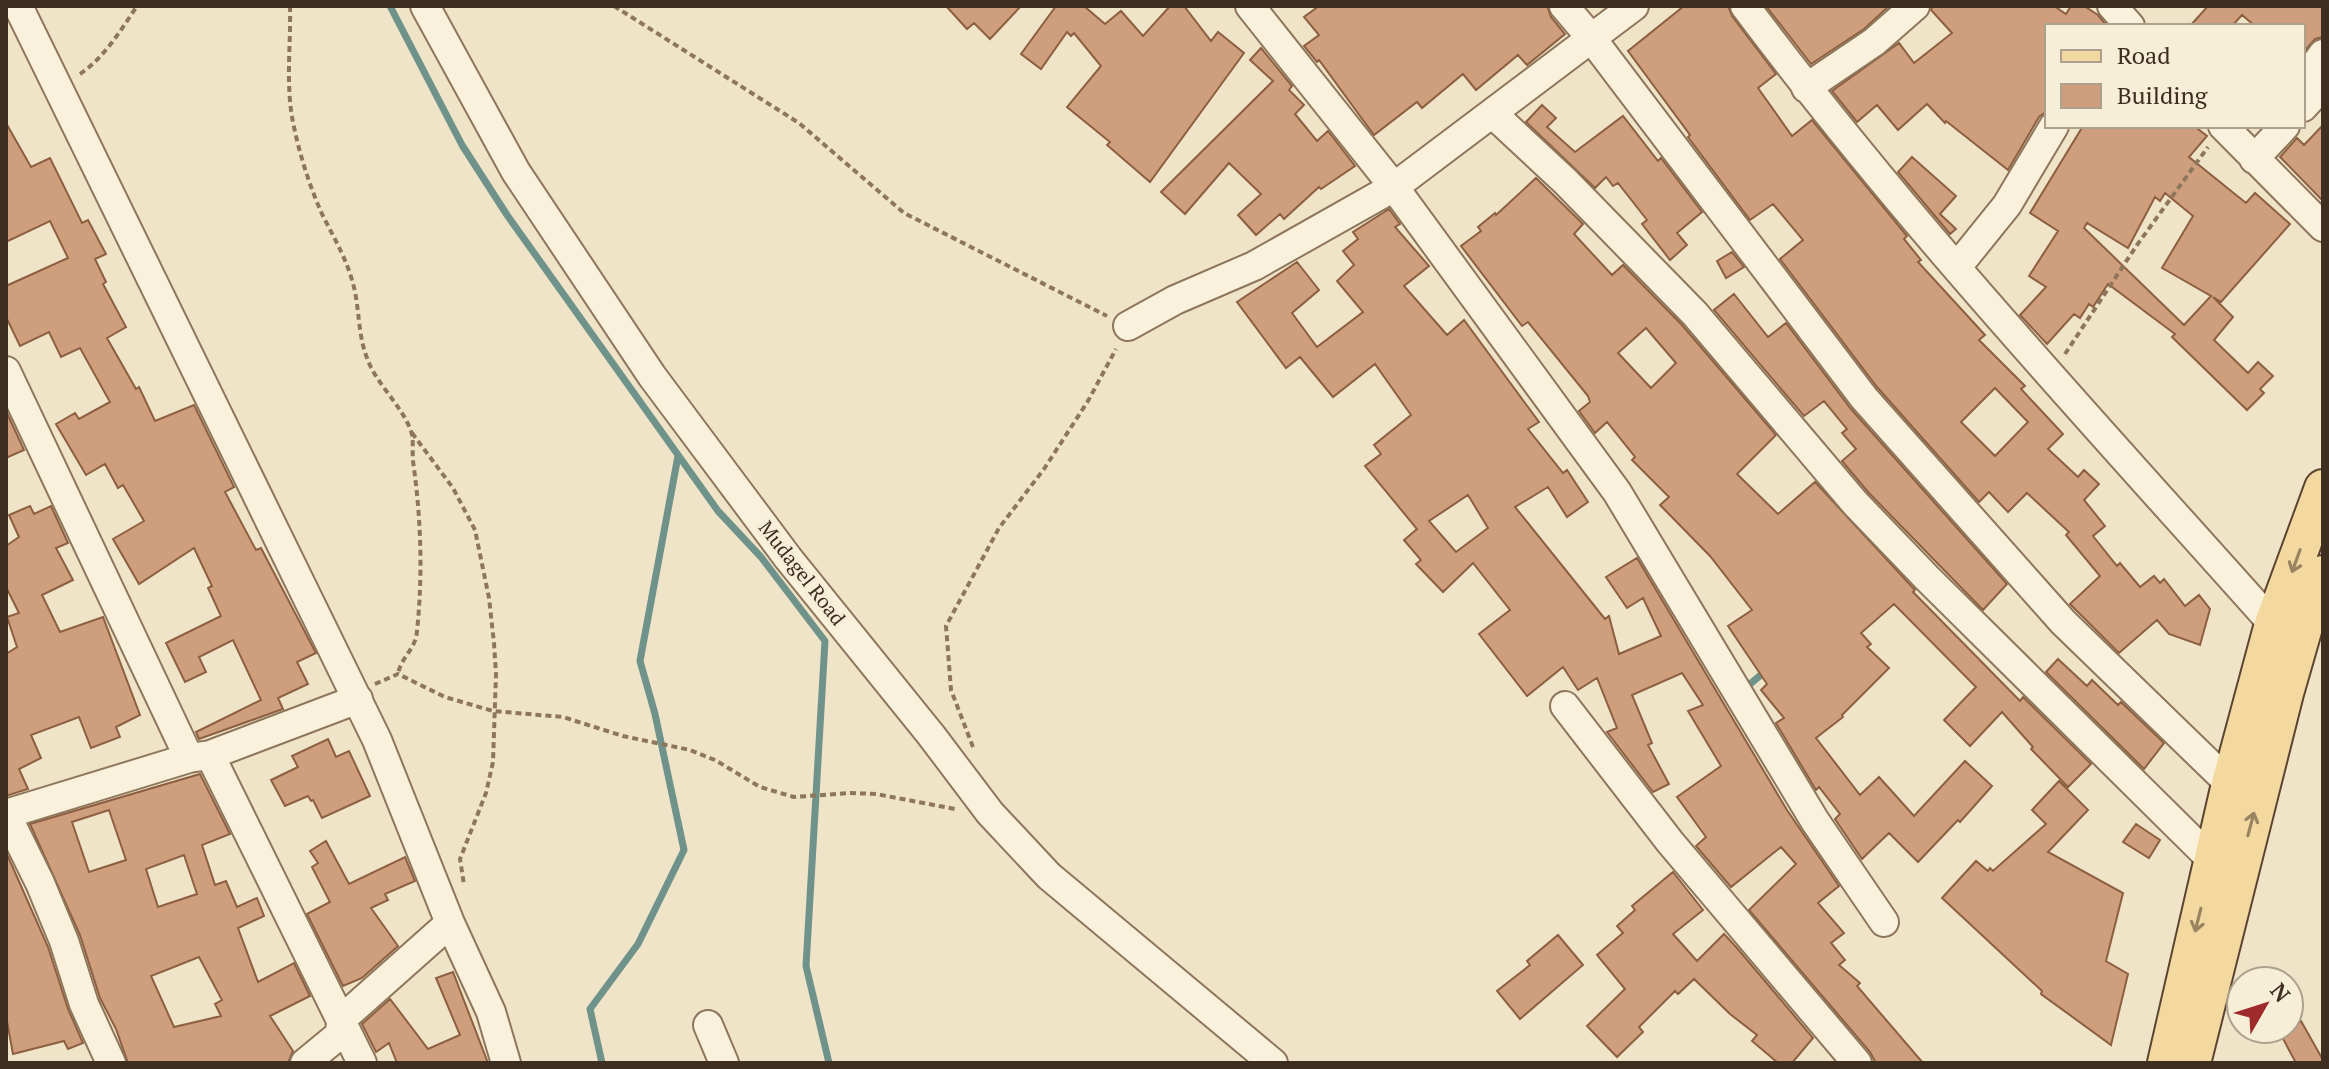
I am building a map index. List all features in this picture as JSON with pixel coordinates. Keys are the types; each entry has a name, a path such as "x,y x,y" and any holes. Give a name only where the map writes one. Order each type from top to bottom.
{"main road":[{"path":"2166,1063 2230,784 2273,624 2323,488"},
{"path":"2192,1063 2285,693 2323,574"}],"street":[{"path":"18,6 377,740 450,923 491,1012 506,1063"},
{"name":"Mudagel Road","path":"425,6 516,172 652,376 788,558 990,813 1049,876 1273,1063"},
{"path":"1564,6 1864,398 2063,622 2230,784"},
{"path":"1128,326 1175,300 1254,266 1394,187 1634,6"},
{"path":"1745,6 1806,88 1957,267 2273,624"},
{"path":"1806,88 1874,42 1915,6"},
{"path":"2110,6 2128,24"},
{"path":"1265,12 1617,492 1815,821 1884,922"},
{"path":"2305,105 2323,85 2310,72 2323,54"},
{"path":"1493,114 1565,181 1695,314 1855,503 1919,570 2213,861"},
{"path":"1957,267 2007,205 2053,128"},
{"path":"2226,128 2323,227"},
{"path":"2254,159 2283,128"},
{"path":"8,381 200,756 342,1019 362,1063"},
{"path":"111,1063 84,1004 64,941 40,883 6,814 200,756 358,699"},
{"path":"1565,706 1670,842 1857,1063"},
{"path":"305,1063 339,1035 342,1019 450,923"},
{"path":"708,1025 724,1063"}],"path":[{"path":"58,89 90,67 117,36 137,6"},
{"path":"290,6 287,89 294,129 322,213 339,244 352,279 358,327 366,357 411,431 453,488 475,530 492,628 496,674 491,775 460,859 464,906 450,923"},
{"path":"614,6 799,123 904,213 1128,326 1088,401 1044,469 999,528 946,626 951,690 976,756"},
{"path":"2051,375 2137,245 2223,128"},
{"path":"411,431 422,532 419,607 417,633 411,652 403,659 398,674 445,697 495,710 563,717 623,736 690,750 715,760 760,787 794,797 876,794 990,813"}],"building":[{"path":"946,6 1021,6 990,39 974,23 967,29"},
{"path":"1056,6 1084,6 1105,24 1121,11 1143,36 1170,6 1184,6 1211,41 1218,32 1244,53 1150,182 1107,145 1110,142 1067,107 1101,66 1074,33 1071,36 1067,32 1041,69 1021,54"},
{"path":"1319,6 1547,6 1551,17 1565,34 1527,65 1518,55 1476,90 1463,74 1422,108 1417,102 1374,135 1319,60 1317,62 1304,46 1319,35 1304,17"},
{"path":"1684,6 1728,6 1732,16 1776,74 1758,88 1792,136 1812,120 1907,236 1904,239 1921,260 1918,262 1985,335 1979,340 2025,386 2021,389 2063,434 2048,449 2078,477 2084,470 2099,484 2084,500 2105,526 2093,536 2117,566 2120,563 2140,587 2154,576 2160,583 2164,579 2185,606 2199,595 2210,609 2200,645 2169,634 2157,620 2119,653 2070,604 2100,576 2066,535 2069,532 2027,493 2008,512 1989,492 1979,502 1877,387 1780,259 1803,240 1773,204 1750,220 1628,51","holes":["1995,388 2028,422 1995,456 1961,422"]},
{"path":"1766,6 1889,6 1864,29 1811,64"},
{"path":"1932,6 2054,6 2066,14 2071,6 2084,6 2105,24 2045,24 2045,112 2039,117 2008,170 1945,123 1927,104 1898,130 1877,105 1857,122 1832,91 1899,43 1914,63 1952,33 1931,10"},
{"path":"2208,6 2323,6 2323,37 2315,39 2305,51 2305,24 2253,24 2242,15 2234,24 2192,24"},
{"path":"1261,48 1292,86 1289,90 1304,105 1295,114 1317,141 1328,131 1355,166 1321,189 1319,187 1284,219 1280,214 1256,235 1238,215 1261,194 1229,163 1185,214 1161,192 1273,81 1250,60"},
{"path":"1542,105 1556,118 1547,127 1575,152 1623,116 1658,161 1661,158 1702,212 1677,233 1687,245 1670,260 1642,224 1647,220 1618,183 1613,186 1606,177 1595,188 1526,122"},
{"path":"6,123 31,167 50,158 82,223 88,220 106,254 95,259 106,282 103,284 126,327 107,338 136,389 139,387 155,421 194,405 234,487 225,492 256,550 261,548 316,653 297,662 308,684 278,698 283,709 199,739 196,732 261,700 233,640 199,657 206,672 185,682 166,643 221,616 208,588 212,586 194,548 139,584 113,539 144,521 123,485 118,488 105,464 86,475 56,424 75,413 79,419 110,402 80,348 61,357 49,332 20,346 6,317 6,286 68,258 50,221 6,242"},
{"path":"2323,125 2323,201 2280,157 2297,138 2304,145"},
{"path":"2082,128 2197,128 2207,136 2189,157 2246,203 2255,193 2290,224 2221,302 2213,297 2233,317 2214,340 2248,373 2258,362 2273,376 2260,389 2264,393 2247,410 2172,337 2175,334 2108,284 2093,307 2089,304 2080,318 2074,314 2047,344 2020,315 2046,287 2029,276 2058,231 2030,213","holes":["2165,193 2193,216 2162,268 2211,296 2184,325 2084,228 2087,223 2128,248 2155,197 2160,201"]},
{"path":"1912,157 1956,196 1940,214 1956,229 1950,234 1898,172"},
{"path":"1536,178 1583,224 1574,234 1612,275 1623,265 1682,325 1776,435 1737,474 1778,514 1815,482 1915,590 1913,592 2020,701 2023,697 2091,764 2068,787 2031,749 2033,747 2002,712 1970,746 1944,720 1976,687 1894,604 1861,633 1871,644 1867,647 1889,668 1843,717 1816,738 1860,795 1879,777 1914,816 1965,761 1992,786 1918,862 1889,833 1862,859 1835,819 1840,814 1819,787 1816,790 1776,723 1784,718 1761,690 1767,684 1728,626 1752,610 1710,556 1660,505 1669,497 1632,460 1635,457 1607,422 1595,433 1579,411 1590,402 1588,396 1528,322 1522,326 1461,246 1481,231 1478,227 1496,215","holes":["1646,328 1676,363 1651,388 1618,353"]},
{"path":"1389,209 1400,224 1395,227 1429,266 1404,286 1447,335 1464,320 1539,422 1528,429 1563,473 1567,470 1588,502 1567,517 1548,487 1515,507 1605,619 1609,616 1619,654 1661,636 1643,598 1627,608 1606,577 1637,558 1787,810 1839,886 1818,903 1844,933 1831,943 1845,960 1839,965 1860,983 1857,986 1923,1063 1876,1063 1870,1052 1749,910 1796,864 1781,847 1731,887 1696,846 1706,837 1677,797 1721,766 1688,711 1703,705 1682,673 1632,695 1652,743 1648,745 1669,784 1653,792 1607,732 1617,728 1597,678 1578,690 1563,667 1527,696 1479,634 1510,610 1473,563 1443,592 1416,564 1421,560 1404,540 1417,529 1365,466 1381,454 1374,445 1411,415 1375,364 1333,397 1300,357 1286,368 1237,302 1297,262 1319,290 1292,313 1317,347 1363,312 1337,281 1354,265 1343,251 1358,239 1353,232","holes":["1468,495 1488,528 1456,552 1429,521"]},
{"path":"1732,252 1744,267 1726,278 1717,261"},
{"path":"1734,294 1768,337 1786,323 1851,409 2007,584 1983,610 1868,492 1842,461 1856,449 1842,433 1847,429 1824,401 1804,416 1714,310"},
{"path":"6,411 24,450 6,458"},
{"path":"30,506 34,514 51,506 68,543 56,548 73,580 42,595 60,632 103,617 140,715 116,727 120,737 91,748 79,717 31,735 41,758 19,769 28,789 6,796 6,654 17,647 7,617 19,613 6,587 6,546 19,537 9,515"},
{"path":"2058,659 2087,686 2092,680 2118,705 2121,702 2164,743 2144,769 2046,672"},
{"path":"328,739 336,757 349,751 370,796 322,818 308,796 285,806 271,780 298,767 292,756"},
{"path":"200,774 230,834 202,845 215,885 226,881 237,907 257,898 264,916 238,928 258,982 294,963 310,996 270,1016 293,1051 288,1063 128,1063 116,1029 100,998 80,935 30,824","holes":["109,810 126,860 89,872 72,822","184,855 197,894 158,907 146,869","199,957 222,1000 215,1004 221,1016 174,1027 151,976"]},
{"path":"2059,781 2088,810 2048,852 2123,893 2106,961 2128,974 2111,1045 2041,994 2042,991 1942,898 1976,861 1988,871 1990,868 1993,871 2046,824 2032,810"},
{"path":"2136,824 2160,840 2149,858 2123,842"},
{"path":"326,841 349,884 405,857 415,881 385,894 388,900 371,908 398,946 362,978 343,986 307,914 330,902 312,867 318,863 310,851"},
{"path":"6,852 48,947 68,1009 83,1043 68,1049 64,1041 13,1054 6,1016"},
{"path":"1673,872 1703,910 1673,934 1697,961 1724,934 1737,948 1813,1038 1792,1063 1778,1063 1752,1041 1757,1035 1694,979 1678,994 1675,991 1639,1027 1643,1032 1617,1057 1587,1026 1625,989 1597,955 1623,933 1617,926 1635,910 1632,906"},
{"path":"1558,935 1583,965 1520,1019 1497,991 1530,965 1527,961"},
{"path":"453,972 488,1063 397,1063 389,1043 376,1052 362,1024 390,999 428,1049 460,1035 436,978"},
{"path":"2305,1028 2323,1063 2296,1063 2286,1045 2305,1045"}],"waterway":[{"path":"390,6 462,145 507,215 718,511 761,557 825,641 806,966 829,1063"},
{"path":"602,1063 590,1009 638,944 684,850 655,714 640,661 678,456"},
{"path":"1744,689 1768,669"}]}
